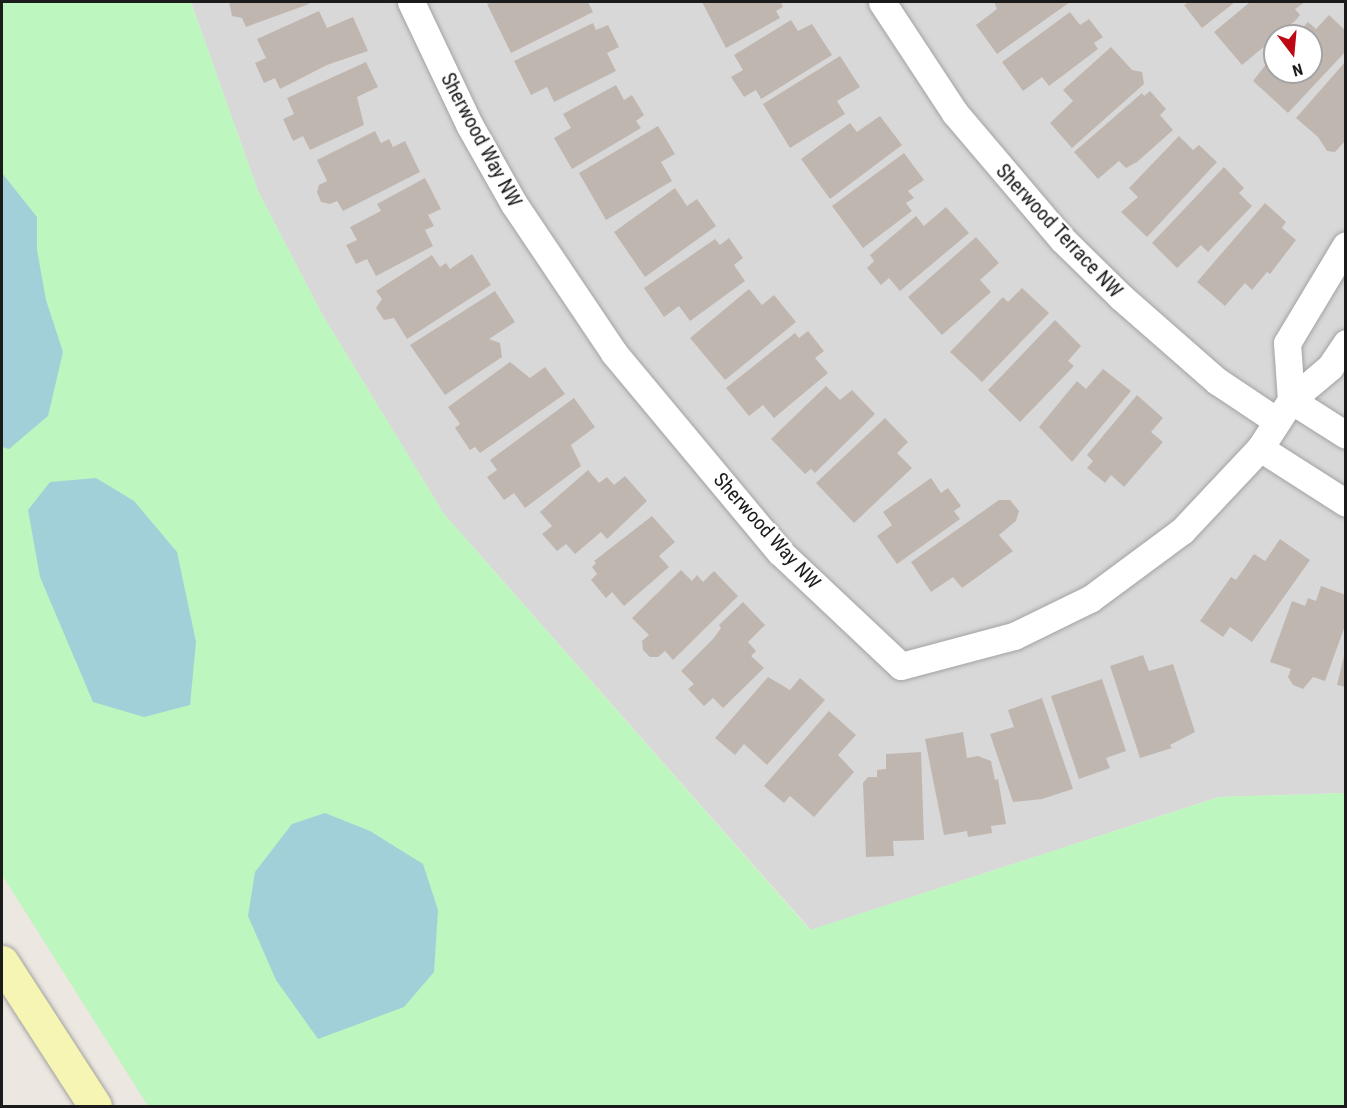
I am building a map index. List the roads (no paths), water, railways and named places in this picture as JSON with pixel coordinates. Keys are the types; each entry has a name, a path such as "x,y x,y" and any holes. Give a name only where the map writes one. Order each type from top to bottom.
{"main road":[{"path":"2,962 96,1107"}],"street":[{"name":"Sherwood Way NW","path":"411,2 470,126 514,204 614,353 780,552 901,666 1014,636 1090,598 1182,531 1260,448 1284,411 1330,368 1346,343"},
{"name":"Sherwood Terrace NW","path":"882,2 956,113 1062,239 1121,297 1217,381 1284,411 1346,435"},
{"path":"1284,411 1287,343 1346,245"},
{"path":"1260,448 1346,503"}],"water":[{"path":"2,173 37,217 37,250 46,300 63,352 48,416 9,449 2,447"},
{"path":"96,478 134,501 177,552 196,642 190,705 144,717 93,702 40,577 28,510 50,482"},
{"path":"325,813 370,831 423,864 438,910 434,972 404,1007 318,1039 276,980 248,916 255,872 292,824"}]}
